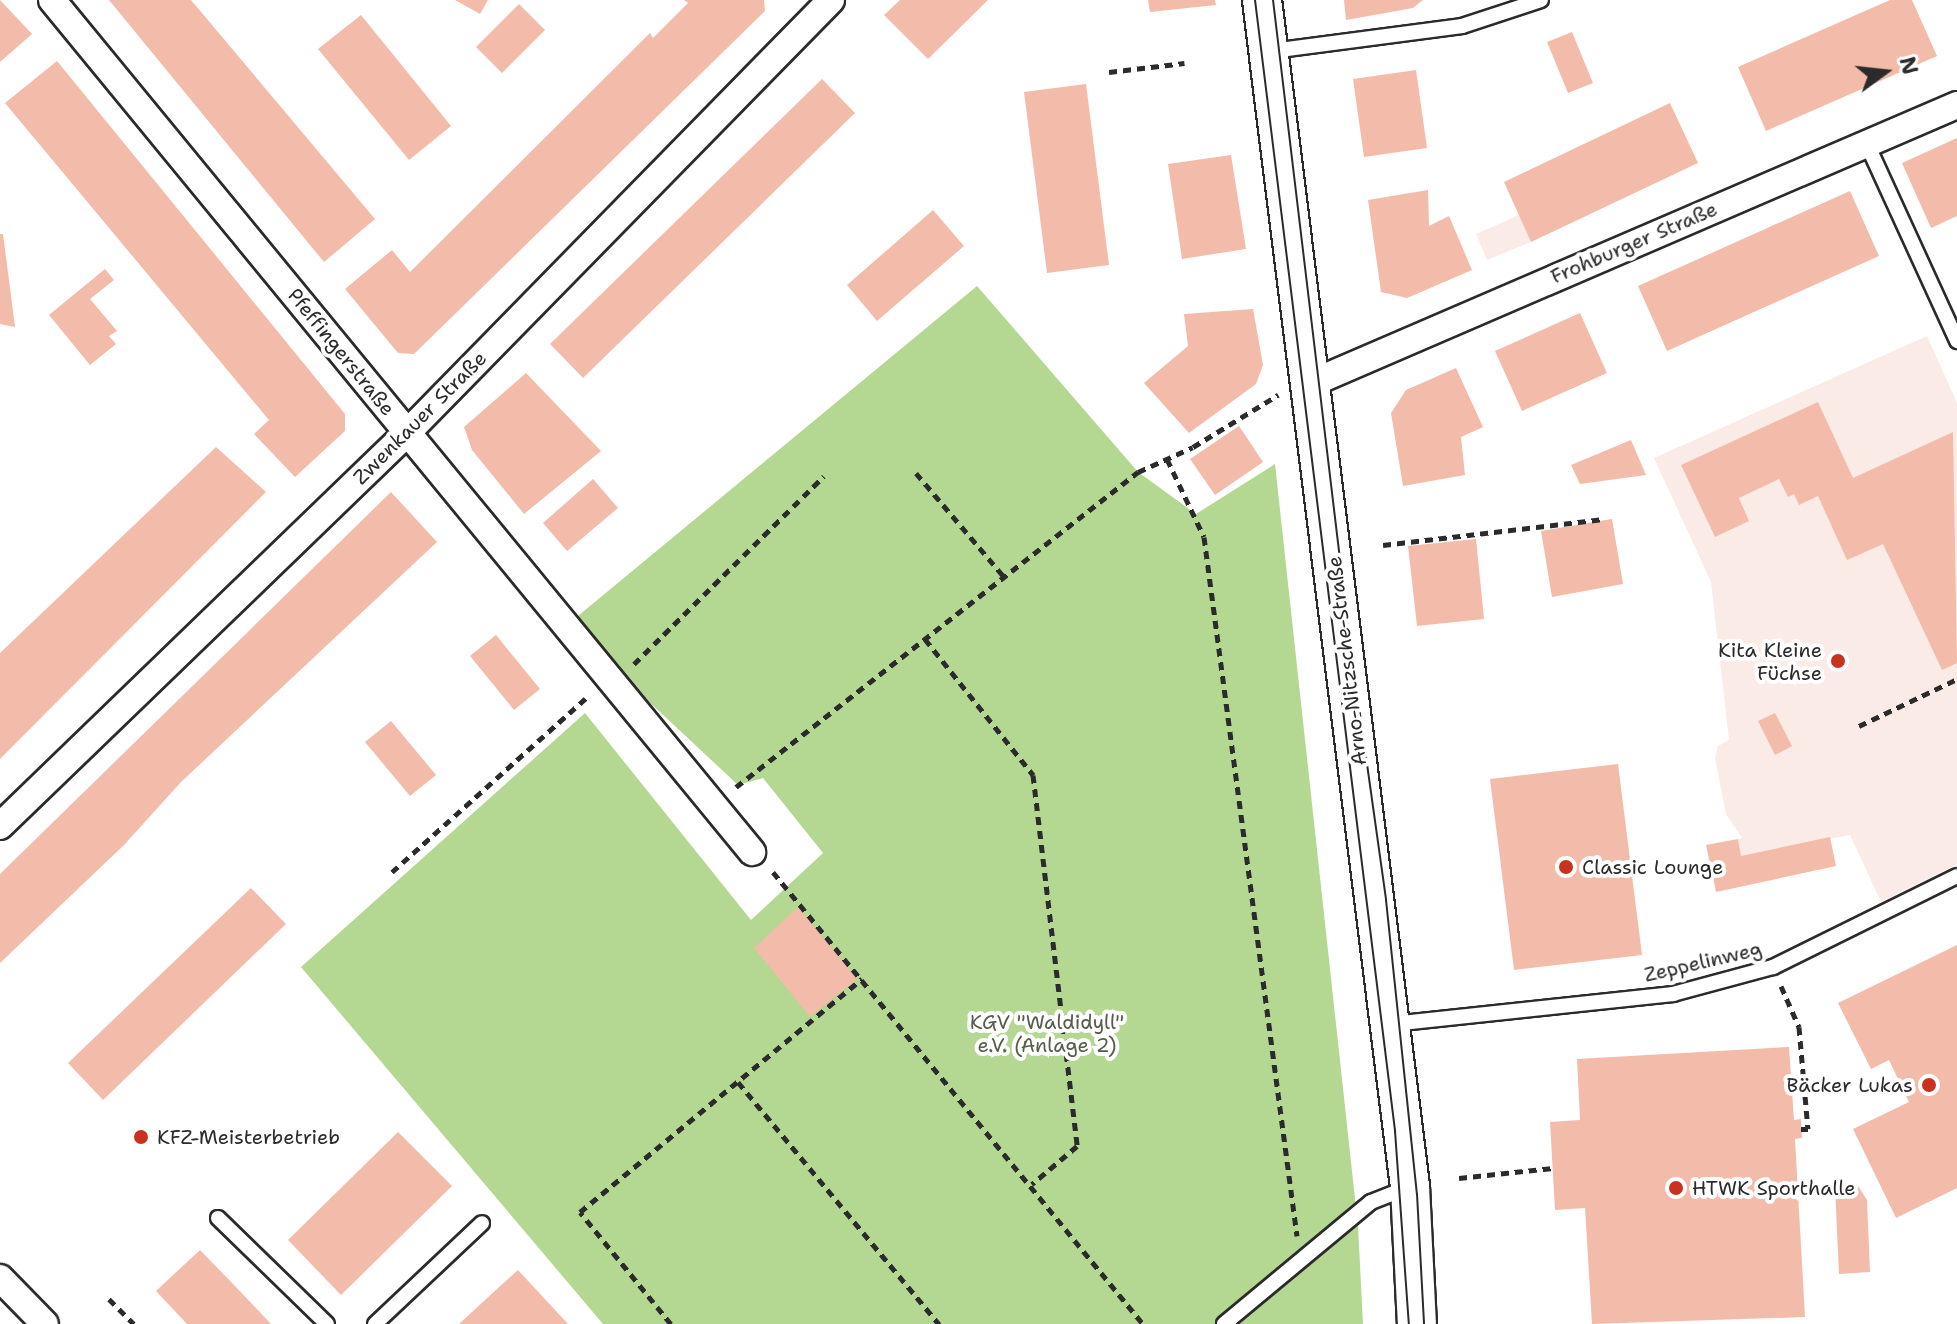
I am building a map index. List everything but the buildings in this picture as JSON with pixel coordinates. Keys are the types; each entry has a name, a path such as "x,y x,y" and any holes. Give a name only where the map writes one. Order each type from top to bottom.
{"main road":[{"name":"Arno-Nitzsche-Straße","path":"1262,0 1410,1187 1417,1324"}],"street":[{"name":"Pfeffingerstraße","path":"52,0 752,852"},
{"name":"Zwenkauer Straße","path":"0,826 407,433 831,0"},
{"name":"Frohburger Straße","path":"1312,383 1957,105"},
{"path":"0,1278 45,1324"}],"lane":[{"path":"1269,52 1462,26 1541,0"},
{"path":"1867,144 1957,341"},
{"name":"Zeppelinweg","path":"1390,1024 1673,994 1773,967 1957,876"},
{"path":"1224,1324 1371,1202 1410,1187"},
{"path":"218,1218 327,1324"},
{"path":"375,1324 482,1223"}],"path":[{"path":"1109,72 1184,63"},
{"path":"712,803 1138,472 1167,459 1279,395 1312,383"},
{"path":"1167,459 1204,537 1300,1260"},
{"path":"916,473 1005,578"},
{"path":"392,872 611,681 824,476"},
{"path":"1383,545 1603,519"},
{"path":"925,639 1033,775 1077,1146 1031,1184"},
{"path":"1859,726 1957,679"},
{"path":"752,852 787,885 1143,1324"},
{"path":"1773,967 1799,1027 1808,1129 1801,1129"},
{"path":"671,1324 580,1212 862,979"},
{"path":"738,1082 939,1324"},
{"path":"1459,1178 1553,1168"},
{"path":"109,1299 134,1324"}],"shaded area":[{"path":"1519,215 1531,242 1487,260 1476,234"},
{"name":"Kita Kleine Füchse","path":"1927,336 1957,403 1957,864 1881,902 1850,835 1741,856 1738,839 1742,838 1726,814 1715,758 1718,746 1729,740 1711,582 1654,458"}],"green space":[{"name":"KGV \"Waldidyll\" e.V. (Anlage 2)","path":"977,286 1138,472 1196,514 1275,464 1358,1226 1363,1324 603,1324 301,967 585,713 751,920 823,853 763,778 738,785 567,625"}],"tram line":[{"path":"1255,0 1395,1131 1409,1324"},
{"path":"1273,0 1350,643 1386,900 1417,1194 1424,1324"}],"place":[{"name":"Kita Kleine Füchse","path":"1838,661"},
{"name":"Classic Lounge","path":"1566,867"},
{"name":"Bäcker Lukas","path":"1929,1085"},
{"name":"KFZ-Meisterbetrieb","path":"141,1137"},
{"name":"HTWK Sporthalle","path":"1676,1188"}]}
